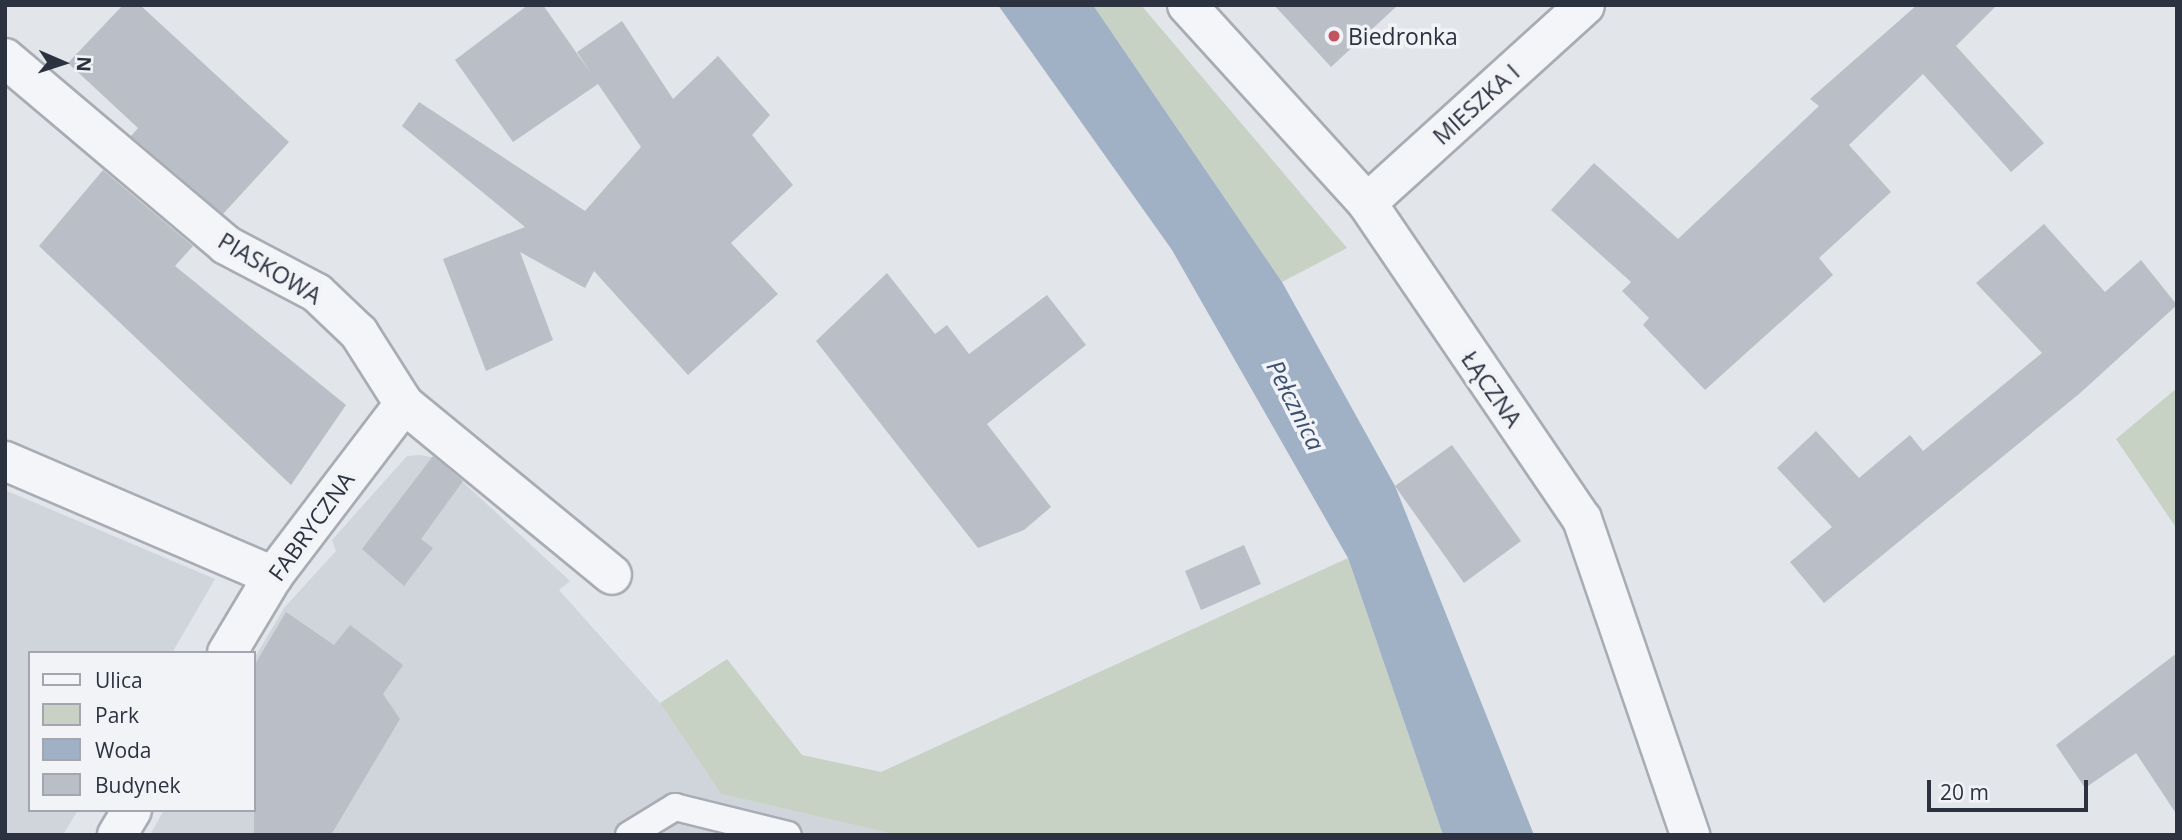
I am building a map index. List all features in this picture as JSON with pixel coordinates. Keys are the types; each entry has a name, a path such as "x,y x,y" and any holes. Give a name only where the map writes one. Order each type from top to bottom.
{"street":[{"name":"ŁĄCZNA","path":"1187,5 1367,203 1582,520 1690,835"},
{"name":"MIESZKA I","path":"1367,203 1585,5"},
{"name":"PIASKOWA","path":"5,58 226,245 317,293 359,333 404,404 612,575"},
{"name":"FABRYCZNA","path":"228,651 273,576 404,404"},
{"path":"5,461 273,576"},
{"path":"117,835 131,812"}],"lane":[{"path":"629,835 675,807 788,835"}],"shaded area":[{"path":"407,456 437,458 570,581 559,590 660,703 721,794 897,835 150,835 163,812 256,812 256,656 284,608 336,551 332,540"},
{"path":"5,490 215,579 173,651 28,651 28,812 77,812 63,835 5,835"}],"green space":[{"path":"1093,5 1141,5 1347,248 1282,282"},
{"path":"2177,388 2177,529 2116,439"},
{"path":"1348,558 1443,835 897,835 721,794 660,703 727,659 802,755 881,772"}],"water":[{"name":"Pełcznica","path":"998,5 1093,5 1282,282 1395,486 1534,835 1443,835 1348,558 1172,250"}],"building":[{"path":"123,5 140,5 289,142 223,214 131,136 138,128 68,63"},
{"path":"528,5 543,5 592,75 577,52 622,21 673,99 718,56 770,115 752,135 793,185 731,243 778,294 688,375 594,271 585,288 520,252 553,340 486,371 443,259 525,227 402,126 419,102 585,211 641,147 598,84 513,142 455,60"},
{"name":"Biedronka","path":"1274,5 1398,5 1331,67"},
{"path":"1917,5 1997,5 1956,46 2044,143 2011,172 1923,74 1849,145 1891,192 1819,258 1833,275 1705,390 1643,325 1649,318 1622,291 1631,282 1551,210 1594,163 1678,239 1819,106 1810,99"},
{"path":"103,170 193,246 175,266 346,405 291,485 39,246"},
{"path":"2044,224 2105,292 2141,260 2177,305 2079,394 1824,603 1790,562 1832,527 1777,468 1816,431 1859,478 1910,435 1923,451 2042,353 1976,283"},
{"path":"887,273 935,334 947,325 969,354 1047,295 1086,345 987,424 1051,507 1024,530 978,548 816,341"},
{"path":"1452,445 1521,541 1464,583 1395,486"},
{"path":"433,456 463,481 421,539 433,548 404,586 362,549"},
{"path":"1244,545 1261,584 1201,610 1185,571"},
{"path":"286,612 334,645 350,625 403,665 383,694 400,719 331,835 254,835 256,663"},
{"path":"2177,653 2177,815 2136,753 2085,788 2056,745"}],"place":[{"name":"Biedronka","path":"1334,36"}]}
